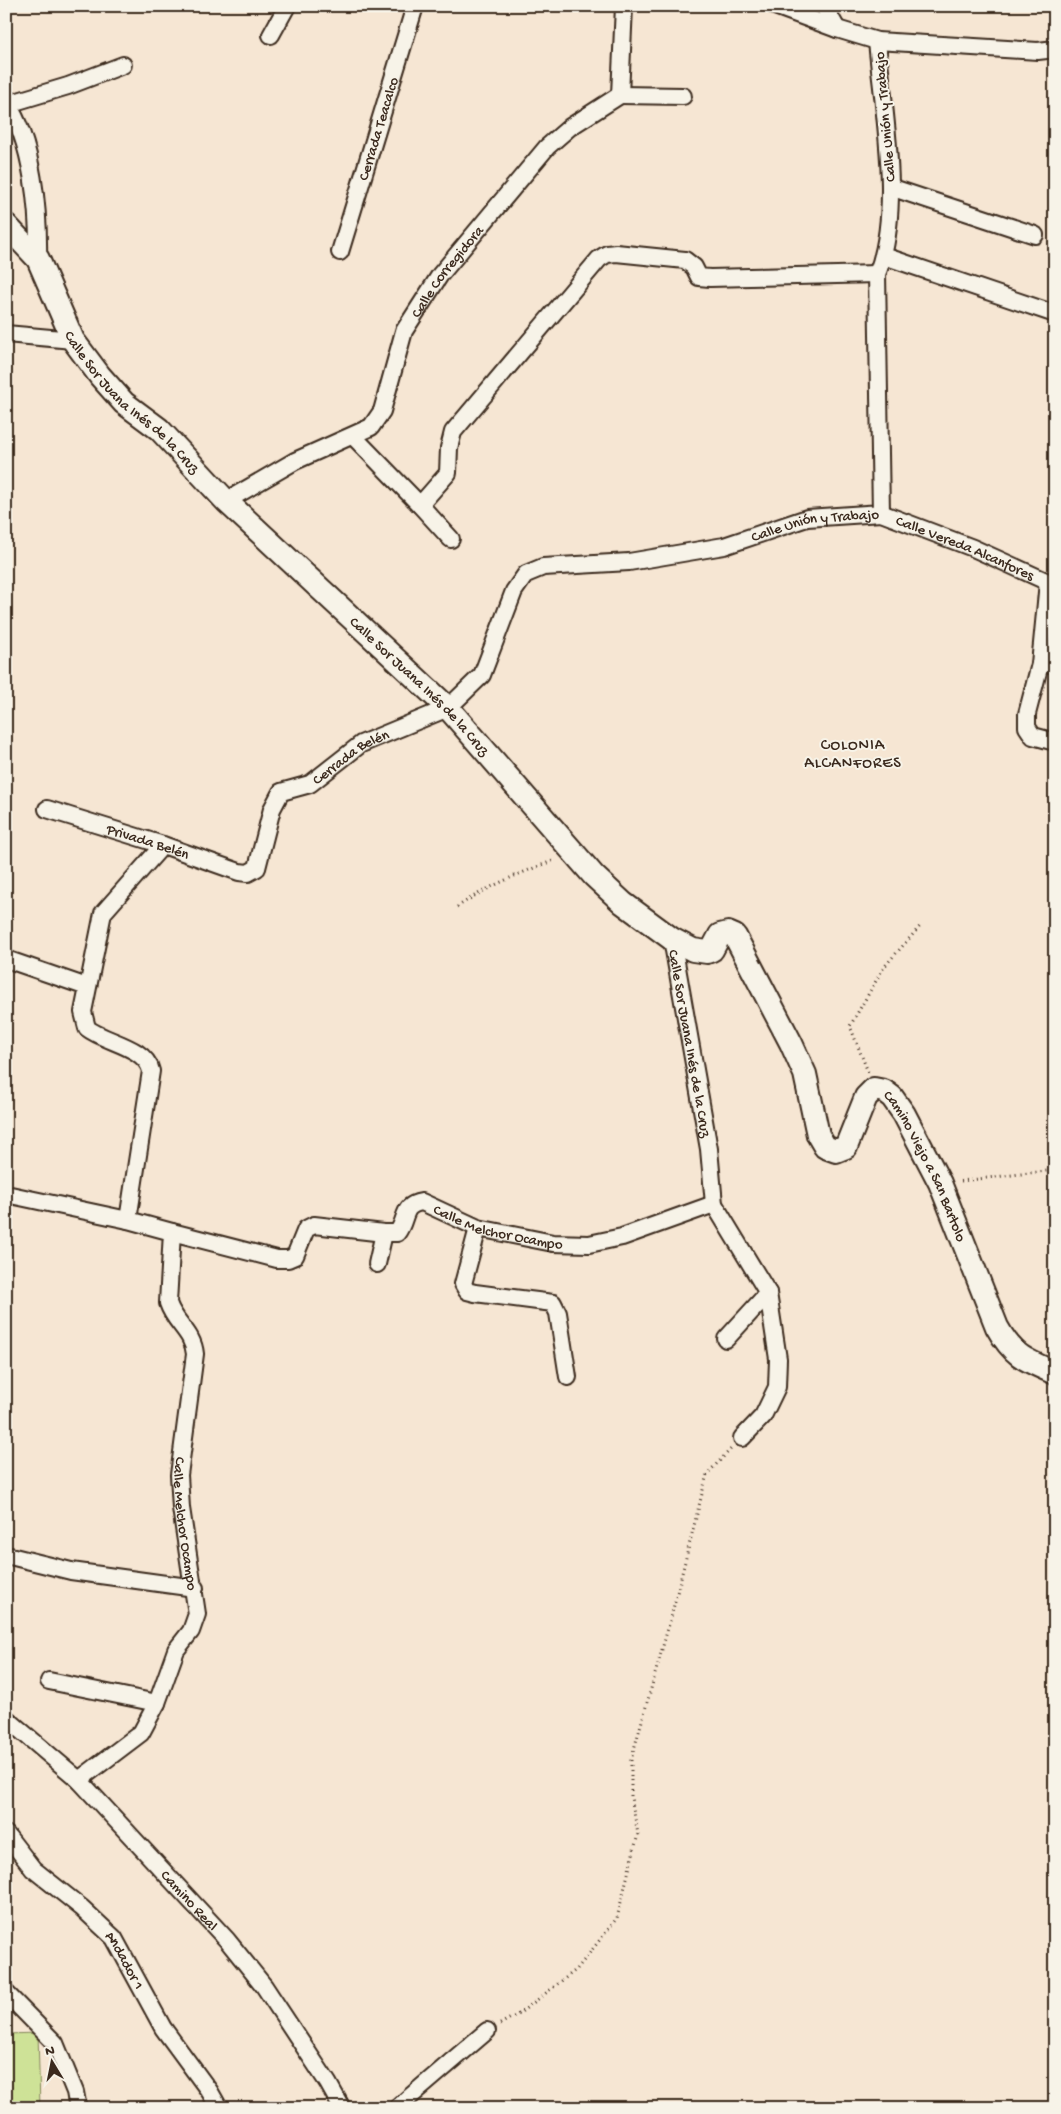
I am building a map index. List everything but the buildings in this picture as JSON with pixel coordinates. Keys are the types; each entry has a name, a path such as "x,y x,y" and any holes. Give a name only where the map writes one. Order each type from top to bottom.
{"street":[{"path":"271,35 287,6"},
{"name":"Cerrada Teacalco","path":"340,252 415,6"},
{"path":"624,6 620,95 684,96"},
{"path":"775,6 837,29 877,40 1038,51 1055,49"},
{"path":"824,6 837,29"},
{"name":"Calle Unión y Trabajo","path":"448,708 482,675 514,591 526,574 543,567 629,562 724,546 807,518 881,513 877,274 884,256 890,187 877,40"},
{"path":"38,259 38,219 34,186 18,123 7,102 68,86 123,66"},
{"name":"Calle Corregidora","path":"226,501 295,462 354,437 371,427 382,411 404,331 440,275 547,147 570,127 620,95"},
{"path":"890,187 1035,234"},
{"name":"Calle Sor Juana Inés de la Cruz","path":"6,225 38,259 72,340 124,403 159,429 226,501 448,708 594,876 623,903 672,939 709,1149 714,1204"},
{"path":"420,505 448,473 448,448 453,432 586,273 599,259 607,254 684,260 694,267 699,277 877,274"},
{"path":"884,256 1055,314"},
{"path":"6,334 72,340"},
{"path":"354,437 451,539"},
{"name":"Calle Vereda Alcanfores","path":"881,513 973,548 1052,582 1047,664 1027,714 1027,727 1033,736 1055,742"},
{"name":"Cerrada Belén","path":"248,873 257,868 272,809 281,792 310,784 361,744 448,708"},
{"name":"Privada Belén","path":"46,809 163,845 239,872 248,873"},
{"path":"128,1220 151,1071 149,1062 141,1054 97,1036 87,1028 84,1012 87,987 103,913 163,845"},
{"name":"Camino Viejo a San Bartolo","path":"672,939 693,950 707,952 712,950 720,935 728,933 735,936 791,1043 805,1074 818,1136 825,1147 836,1152 846,1147 866,1097 874,1089 884,1091 892,1097 904,1114 940,1183 997,1328 1007,1346 1024,1360 1055,1373"},
{"path":"6,959 87,987"},
{"path":"6,1194 128,1220 277,1259 288,1259 295,1256 306,1229 314,1225 384,1233 377,1264"},
{"name":"Calle Melchor Ocampo","path":"384,1233 397,1232 404,1224 407,1208 413,1203 422,1202 478,1228 553,1243 589,1244 622,1236 714,1204"},
{"path":"714,1204 768,1293 778,1358 776,1387 763,1416 742,1438"},
{"path":"478,1228 463,1284 467,1291 553,1303 558,1313 568,1377"},
{"name":"Calle Melchor Ocampo","path":"79,1780 141,1733 157,1703 176,1650 192,1631 197,1614 195,1588 181,1508 179,1475 195,1354 194,1340 172,1314 168,1303 172,1232"},
{"path":"726,1339 768,1293"},
{"path":"6,1556 71,1572 195,1588"},
{"path":"49,1681 157,1703"},
{"name":"Camino Real","path":"6,1718 79,1780 227,1940 252,1971 295,2032 342,2108"},
{"name":"Andador 1","path":"6,1834 33,1869 82,1908 114,1938 163,2028 210,2092 219,2108"},
{"path":"6,1993 55,2043 75,2092 78,2108"},
{"path":"397,2108 487,2031"}],"path":[{"path":"457,907 482,890 505,879 574,852"},
{"path":"874,1089 850,1026 884,967 922,924"},
{"path":"940,1183 1055,1170"},
{"path":"487,2031 520,2013 577,1969 617,1918 638,1834 631,1797 632,1760 707,1474 742,1438"}],"green space":[{"path":"38,2033 40,2108 6,2108 6,2034"}],"district":[{"name":"COLONIA ALCANFORES","path":"853,752"}]}
